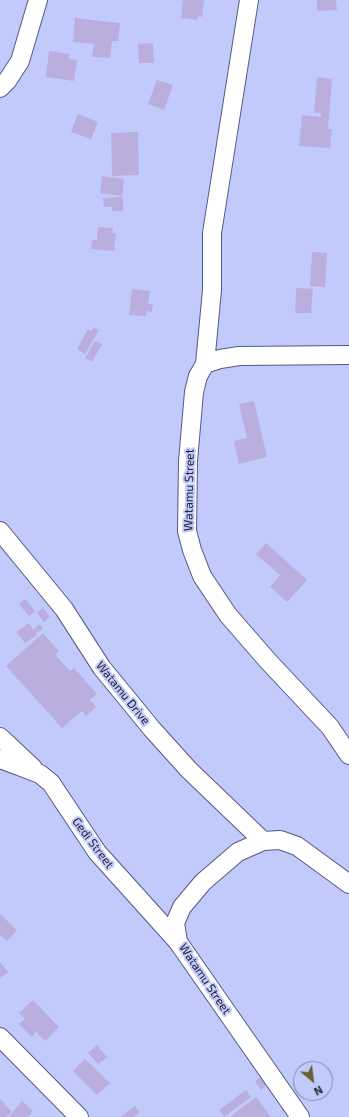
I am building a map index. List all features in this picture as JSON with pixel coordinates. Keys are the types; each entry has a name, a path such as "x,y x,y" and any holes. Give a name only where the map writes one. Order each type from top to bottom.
{"street":[{"path":"0,88 8,81 20,61 38,0"},
{"name":"Watamu Street","path":"249,0 212,233 212,290 205,364 198,376 194,392 188,461 187,531 192,550 202,576 228,614 268,661 330,726 349,755"},
{"path":"205,364 220,359 239,356 349,355"},
{"name":"Watamu Drive","path":"0,531 64,609 102,668 152,729 189,770 263,841"},
{"path":"0,737 40,774"},
{"name":"Gedi Street","path":"0,759 40,774 51,783 97,852 178,942"},
{"name":"Watamu Street","path":"300,1117 178,942 175,923 182,906 199,887 238,852 263,841 280,840 296,846 349,884"},
{"path":"0,1037 78,1117"}],"building":[{"path":"183,0 204,0 202,17 198,16 197,20 181,18"},
{"path":"317,0 336,0 337,10 317,11"},
{"path":"75,18 120,23 118,41 112,41 110,58 92,57 94,44 73,42"},
{"path":"153,43 154,63 139,63 138,44"},
{"path":"49,51 69,54 69,59 77,60 74,81 46,77"},
{"path":"317,77 332,79 328,129 332,129 330,148 299,146 302,115 321,117 321,113 314,113"},
{"path":"157,80 173,85 164,110 148,104"},
{"path":"78,114 98,122 91,139 71,132"},
{"path":"138,132 139,175 112,176 111,133"},
{"path":"102,176 124,179 122,196 100,193"},
{"path":"123,197 123,211 112,211 112,207 104,207 103,198"},
{"path":"98,227 113,228 112,233 116,234 114,251 91,249 92,240 97,240"},
{"path":"312,252 327,253 325,287 310,286"},
{"path":"296,288 313,289 311,313 295,313"},
{"path":"132,289 150,291 148,304 153,304 152,312 146,311 146,316 129,315"},
{"path":"94,327 99,330 85,354 77,349 88,329 91,331"},
{"path":"95,341 102,344 92,362 85,358"},
{"path":"254,401 267,457 239,464 234,441 247,438 239,404"},
{"path":"266,543 307,580 287,602 270,587 280,575 256,554"},
{"path":"25,599 35,611 29,616 19,604"},
{"path":"43,608 50,617 44,622 37,613"},
{"path":"29,623 37,635 25,643 16,632"},
{"path":"40,624 43,629 36,633 33,629"},
{"path":"43,633 59,651 55,655 70,671 74,668 97,694 90,700 96,707 86,716 82,711 62,728 6,666"},
{"path":"0,914 17,930 7,941 0,935"},
{"path":"0,962 8,972 0,978"},
{"path":"33,1000 59,1027 45,1041 36,1032 32,1037 19,1024 25,1019 19,1013"},
{"path":"97,1045 107,1057 98,1064 88,1053"},
{"path":"85,1059 110,1083 97,1095 73,1071"},
{"path":"262,1076 268,1084 261,1090 255,1081"},
{"path":"246,1090 251,1097 224,1117 219,1110"},
{"path":"256,1097 271,1117 231,1116"},
{"path":"0,1099 12,1112 6,1117 0,1117"},
{"path":"22,1101 33,1111 28,1117 9,1117"},
{"path":"135,1106 140,1113 134,1117 120,1117"}]}
